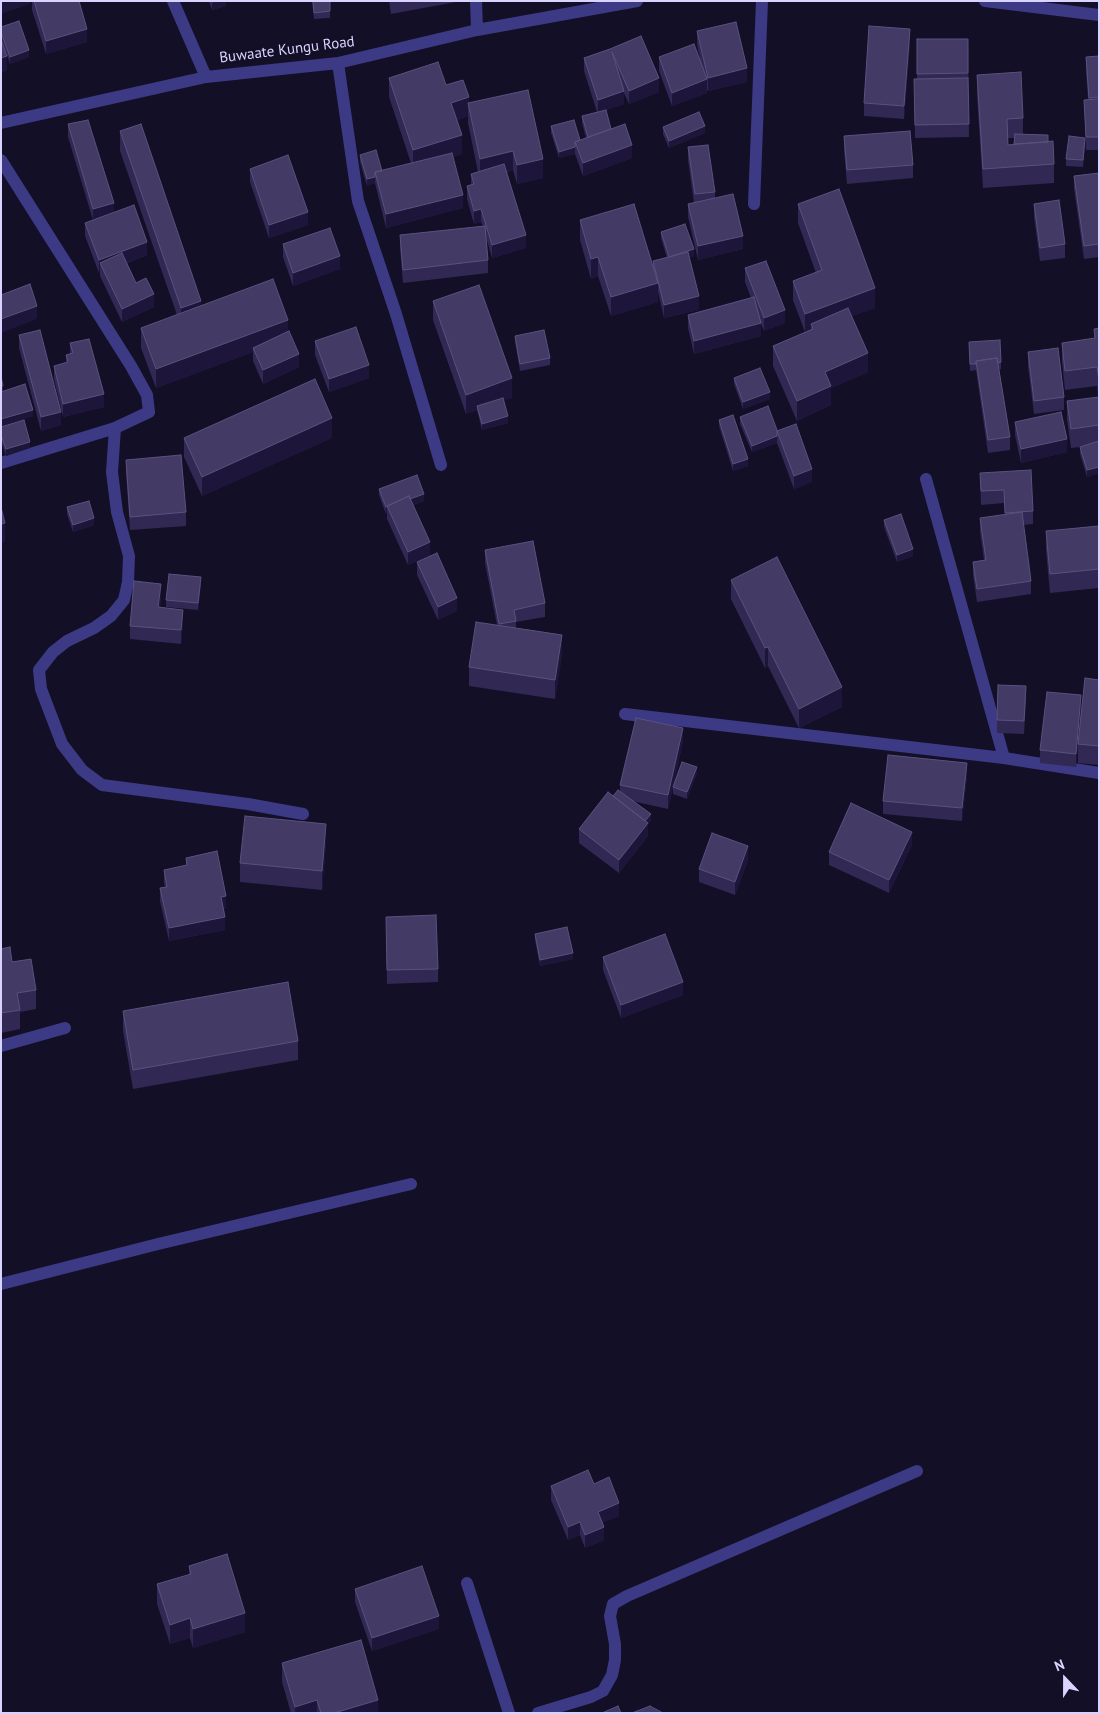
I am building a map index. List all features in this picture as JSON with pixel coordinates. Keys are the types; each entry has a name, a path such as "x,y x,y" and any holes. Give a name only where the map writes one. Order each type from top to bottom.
{"street":[{"path":"173,1 206,77"},
{"path":"476,1 478,30"},
{"name":"Buwaate Kungu Road","path":"1,123 206,77 338,63 478,30 637,1"},
{"path":"754,204 762,1"},
{"path":"985,1 1036,4 1099,15"},
{"path":"338,63 358,201 396,314 441,464"},
{"path":"1,160 131,366 147,395 149,412 115,428 1,463"},
{"path":"115,428 112,472 118,512 129,556 128,582 124,600 112,616 94,628 67,641 53,652 39,670 41,689 62,744 82,770 102,785 248,804 302,814"},
{"path":"926,479 1004,758"},
{"path":"625,714 1004,758 1099,773"},
{"path":"1,1046 65,1028"},
{"path":"1,1284 158,1244 411,1184"},
{"path":"538,1713 591,1697 603,1691 612,1675 615,1660 615,1644 610,1616 613,1604 627,1596 917,1471"},
{"path":"467,1583 509,1713"}],"building":[{"path":"34,1 79,1 87,29 46,41"},
{"path":"313,1 330,1 330,11 314,13"},
{"path":"19,21 29,50 10,57 1,27"},
{"path":"736,22 747,68 708,78 697,31"},
{"path":"869,26 910,29 904,106 864,103"},
{"path":"641,36 659,78 629,91 612,52 624,91 598,100 584,58"},
{"path":"1,39 7,56 1,58"},
{"path":"917,39 968,39 968,73 917,74"},
{"path":"694,44 707,79 672,93 659,57"},
{"path":"1099,56 1099,97 1089,98 1086,57"},
{"path":"438,62 446,85 463,80 469,97 451,103 462,135 413,150 389,78"},
{"path":"1021,72 1023,118 1007,119 1008,145 1053,141 1054,164 983,169 977,75"},
{"path":"968,78 969,124 915,125 914,79"},
{"path":"528,90 543,159 517,165 513,151 480,159 468,103"},
{"path":"1099,99 1099,137 1086,137 1084,100"},
{"path":"606,110 611,129 588,137 582,116"},
{"path":"699,112 705,126 669,141 663,127"},
{"path":"88,120 114,203 93,209 68,124"},
{"path":"574,120 580,140 575,142 575,147 559,152 551,126"},
{"path":"141,124 201,301 181,308 120,131"},
{"path":"625,124 632,145 583,163 575,142"},
{"path":"910,131 913,165 847,170 844,136"},
{"path":"1015,134 1048,135 1048,142 1014,144"},
{"path":"1069,136 1085,138 1083,160 1066,159"},
{"path":"708,145 715,192 695,194 688,147"},
{"path":"376,150 382,171 375,172 375,177 367,179 360,155"},
{"path":"452,153 463,195 386,214 375,172"},
{"path":"288,155 308,212 269,225 250,169"},
{"path":"504,164 526,235 492,245 481,209 474,211 467,186 474,184 471,174"},
{"path":"1099,173 1099,244 1084,246 1074,176"},
{"path":"839,189 875,288 805,314 793,281 822,270 798,204"},
{"path":"733,194 743,236 698,246 688,204"},
{"path":"1059,200 1065,244 1040,248 1034,204"},
{"path":"634,204 658,283 611,297 598,257 591,259 580,220"},
{"path":"134,205 147,242 99,260 85,223"},
{"path":"685,224 694,249 669,257 661,232"},
{"path":"485,226 488,260 403,270 400,235"},
{"path":"330,228 340,256 293,273 283,244"},
{"path":"688,252 699,296 664,305 653,261"},
{"path":"122,253 136,283 146,278 154,294 122,309 100,263"},
{"path":"766,261 785,310 764,318 745,268"},
{"path":"273,279 288,320 156,369 141,328"},
{"path":"30,284 37,306 1,319 1,295"},
{"path":"479,285 512,378 466,395 433,301"},
{"path":"754,297 761,323 694,341 688,315"},
{"path":"848,308 868,353 825,372 831,386 797,401 773,346 813,329 811,324"},
{"path":"356,327 369,365 329,379 315,341"},
{"path":"1099,328 1099,380 1097,367 1065,371 1062,343 1095,338 1094,329"},
{"path":"40,330 61,412 41,417 19,335"},
{"path":"544,330 550,358 520,364 515,336"},
{"path":"289,331 299,354 263,370 253,348"},
{"path":"89,339 104,394 63,404 54,366 68,362 66,355 73,353 70,343"},
{"path":"1000,340 1001,362 998,363 997,358 976,361 976,364 970,364 969,342"},
{"path":"1058,348 1064,397 1034,401 1028,352"},
{"path":"997,358 1010,437 988,440 976,361"},
{"path":"760,368 770,392 743,402 734,378"},
{"path":"315,379 332,418 202,477 184,438"},
{"path":"25,384 33,410 1,419 1,392"},
{"path":"1099,397 1099,425 1071,429 1067,401"},
{"path":"503,398 508,416 482,424 477,406"},
{"path":"768,406 777,430 777,436 752,446 740,417"},
{"path":"1061,412 1067,439 1021,449 1015,422"},
{"path":"733,415 748,459 733,464 719,420"},
{"path":"24,420 30,442 6,449 1,435 1,427"},
{"path":"796,424 812,469 794,476 777,431"},
{"path":"1099,441 1099,467 1087,470 1080,447"},
{"path":"181,455 186,512 130,517 126,460"},
{"path":"1031,470 1033,511 1005,513 1004,490 981,491 980,473"},
{"path":"417,475 424,494 410,499 409,496 386,507 379,489"},
{"path":"409,496 430,542 408,552 387,506"},
{"path":"89,501 94,518 73,525 67,507"},
{"path":"1,507 5,523 1,524"},
{"path":"1022,512 1031,581 977,589 973,562 986,560 980,518"},
{"path":"901,514 913,549 897,555 884,520"},
{"path":"1099,526 1099,569 1050,574 1046,531"},
{"path":"533,541 545,603 514,610 516,621 499,624 485,550"},
{"path":"437,553 457,598 438,607 417,562"},
{"path":"777,557 842,687 799,709 768,647 765,648 731,580"},
{"path":"169,574 201,577 198,603 166,600"},
{"path":"134,581 161,584 158,607 183,610 181,630 130,626"},
{"path":"476,622 562,635 555,680 469,667"},
{"path":"1085,678 1099,680 1099,746 1078,744"},
{"path":"998,685 1026,686 1024,721 997,720"},
{"path":"1047,692 1081,695 1076,754 1040,750"},
{"path":"636,718 683,728 668,795 620,785"},
{"path":"888,755 967,763 962,808 883,801"},
{"path":"682,762 697,767 687,792 673,787"},
{"path":"618,790 651,814 645,821 613,796"},
{"path":"608,792 648,823 619,860 579,829"},
{"path":"851,803 912,832 889,880 829,852"},
{"path":"245,816 326,824 322,871 240,863"},
{"path":"712,833 748,846 735,882 699,869"},
{"path":"217,851 226,896 221,897 225,917 169,928 160,888 167,887 164,870 187,865 186,858"},
{"path":"436,915 438,969 387,970 386,917"},
{"path":"567,927 573,953 540,960 535,934"},
{"path":"665,934 683,982 621,1005 603,957"},
{"path":"10,947 12,962 31,959 36,990 17,993 20,1010 1,1013 1,949"},
{"path":"288,982 298,1041 133,1070 123,1011"},
{"path":"588,1470 594,1484 609,1477 619,1503 598,1512 604,1527 585,1535 580,1522 568,1527 551,1486"},
{"path":"227,1554 245,1613 193,1629 190,1618 170,1625 157,1584 191,1574 189,1566"},
{"path":"422,1566 439,1616 372,1638 355,1589"},
{"path":"361,1640 378,1700 334,1713 321,1713 317,1700 295,1707 282,1663"},
{"path":"618,1706 621,1713 602,1713"},
{"path":"650,1706 663,1713 632,1713"}]}
